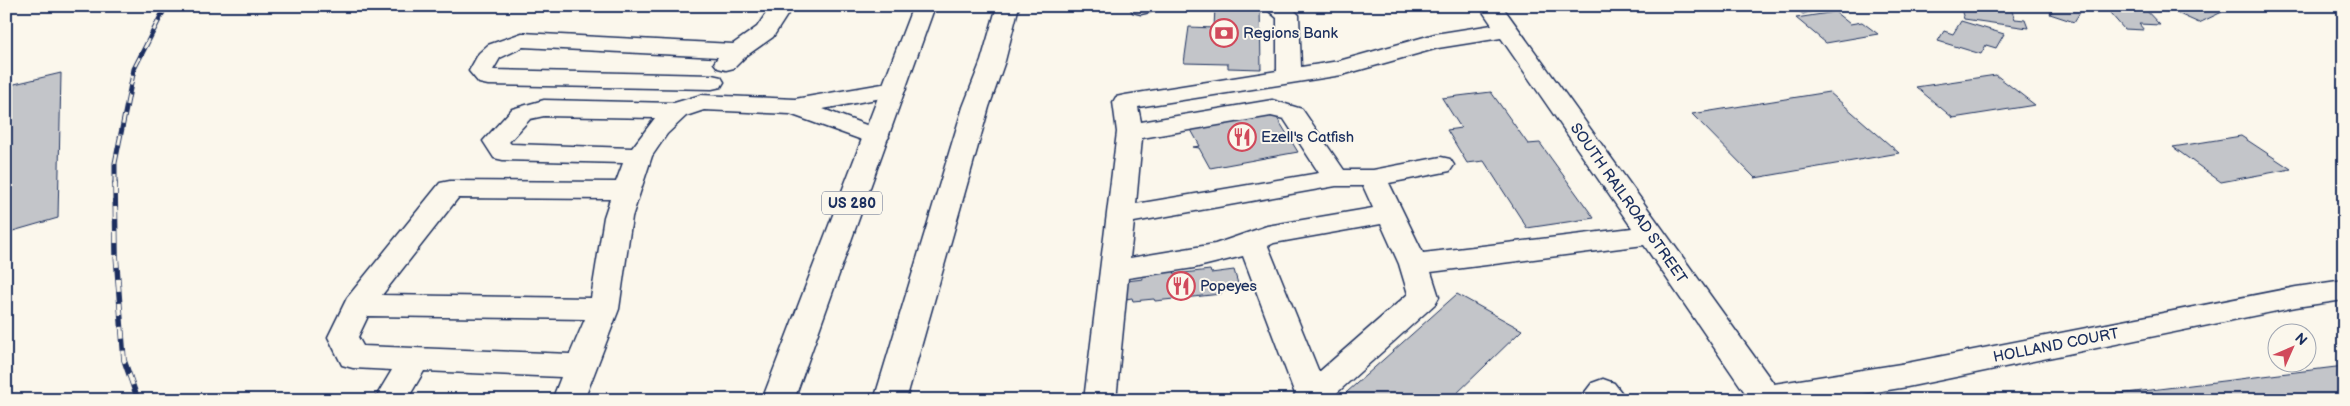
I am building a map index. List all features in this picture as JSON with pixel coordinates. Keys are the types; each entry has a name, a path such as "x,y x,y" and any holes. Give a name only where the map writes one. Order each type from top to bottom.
{"main road":[{"path":"568,400 604,309 618,217 639,156 658,129 696,98 738,51 765,32 782,6"},
{"name":"US 280","path":"778,400 924,6"},
{"path":"890,400 953,191 976,107 993,61 1008,6"},
{"path":"1141,7 1146,6"},
{"path":"1274,6 1288,14 1289,76"},
{"name":"SOUTH RAILROAD STREET","path":"1490,6 1768,398"},
{"path":"1106,399 1114,270 1130,132 1124,102 1342,68 1434,41 1507,30"},
{"path":"696,98 634,80 488,78 481,71 484,59 498,48 522,40 738,51"},
{"path":"795,107 894,89"},
{"path":"639,156 503,152 496,141 521,114 544,108 696,98 795,107 876,137"},
{"path":"1130,132 1272,108 1293,114 1336,178"},
{"path":"1121,215 1336,178 1373,178 1441,165"},
{"path":"1253,244 1310,398 1424,297 1414,264 1373,178"},
{"path":"581,366 353,357 343,337 358,304 450,189 627,192"},
{"path":"1114,270 1185,259 1253,244 1267,235 1390,214"},
{"path":"1414,264 1652,235"},
{"name":"HOLLAND COURT","path":"1768,398 1906,375 2296,297 2344,290"},
{"path":"358,304 604,309"},
{"path":"390,400 415,360"},
{"path":"1595,400 1604,391 1611,400"}],"building":[{"name":"Regions Bank","path":"1215,6 1260,6 1261,69 1228,68 1228,64 1184,63 1189,27 1214,28"},
{"path":"1790,6 1833,6 1803,14"},
{"path":"1960,6 2011,9 2015,19 2025,20 2028,28 1964,19"},
{"path":"2038,6 2084,6 2074,22 2050,14 2052,11"},
{"path":"2104,6 2142,6 2160,25 2139,24 2144,30 2124,29"},
{"path":"2161,6 2208,6 2222,12 2199,23"},
{"path":"1835,12 1850,24 1862,22 1878,34 1826,43 1796,18"},
{"path":"1961,21 2004,34 1996,48 1986,45 1981,54 1938,41 1944,31 1953,34"},
{"path":"61,73 58,218 6,233 6,86"},
{"path":"1996,75 2035,105 1953,118 1916,87"},
{"path":"1491,92 1528,144 1540,143 1594,218 1527,228 1484,161 1467,163 1447,130 1461,128 1442,98"},
{"path":"1829,92 1899,153 1755,178 1692,114"},
{"name":"Ezell's Catfish","path":"1274,113 1298,152 1210,168 1199,148 1193,147 1200,146 1190,128"},
{"path":"2241,136 2291,169 2221,182 2173,147"},
{"name":"Popeyes","path":"1210,270 1211,273 1234,270 1239,287 1221,291 1221,294 1155,301 1154,299 1133,301 1132,298 1126,299 1127,281 1143,279 1142,275 1174,271 1175,274"},
{"path":"1457,294 1522,330 1450,400 1338,400"},
{"path":"2344,366 2344,400 2070,400 2280,374 2318,374 2318,369"}],"railway":[{"path":"115,183 115,163 134,69 166,6"},
{"path":"115,183 116,254 124,360 138,400"}],"place":[{"name":"Regions Bank","path":"1224,33"},
{"name":"Ezell's Catfish","path":"1242,137"},
{"name":"Popeyes","path":"1181,286"}]}
